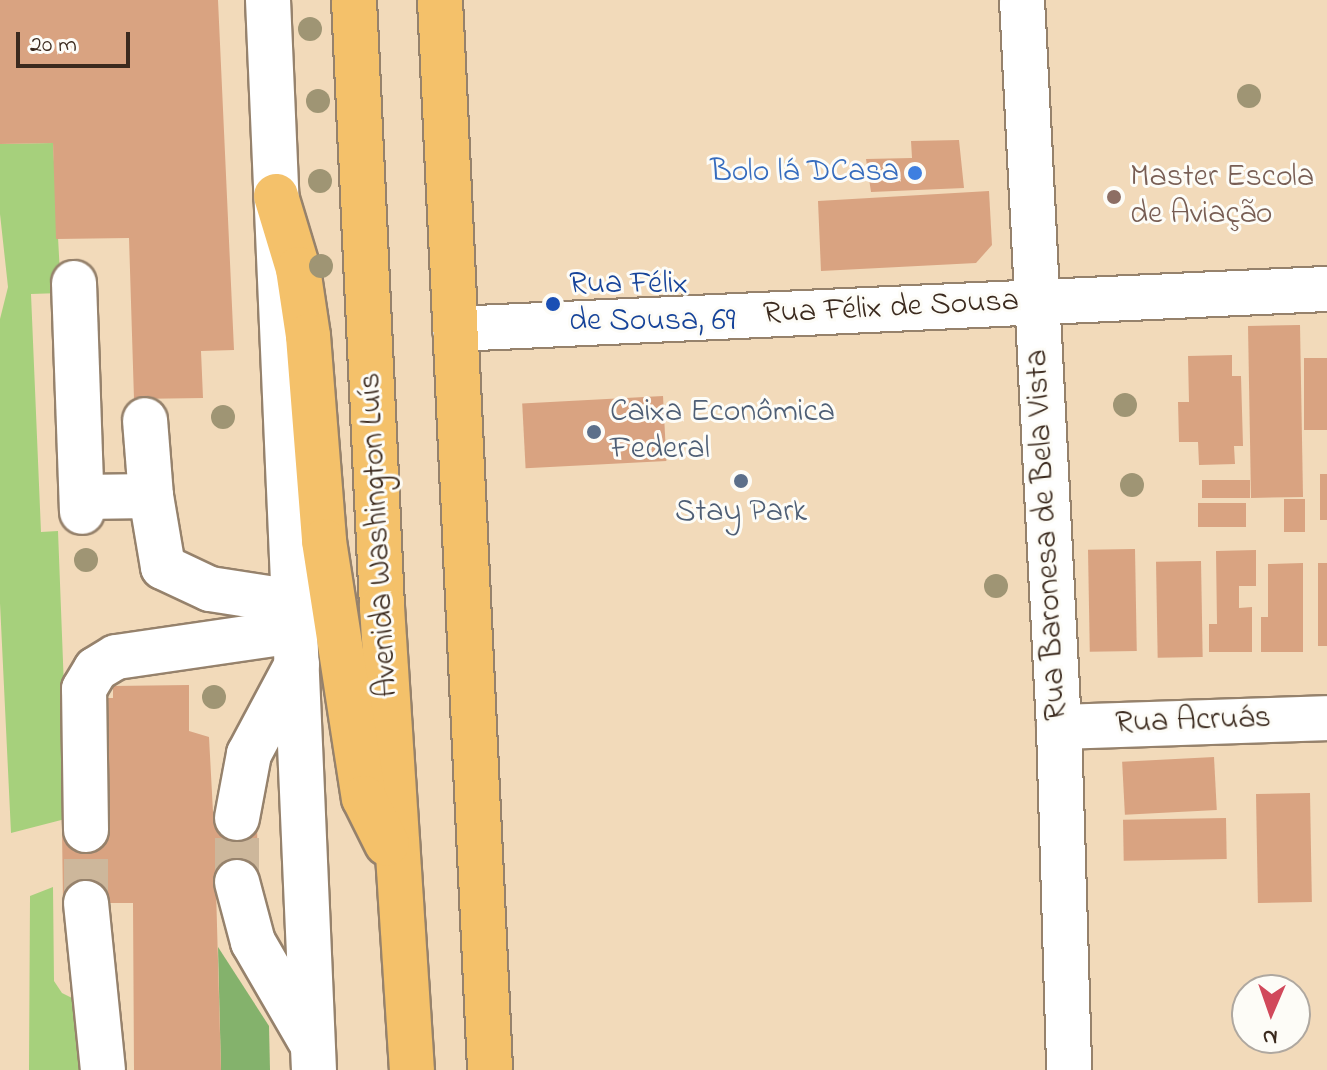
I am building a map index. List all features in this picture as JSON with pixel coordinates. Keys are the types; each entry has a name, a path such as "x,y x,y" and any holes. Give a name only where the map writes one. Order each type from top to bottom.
{"highway":[{"name":"Avenida Washington Luís","path":"354,0 398,858 412,1070"},
{"path":"440,0 490,1070"},
{"path":"276,196 298,269 308,336 324,541 364,798 378,831 398,858"}],"street":[{"path":"268,0 314,1058"},
{"name":"Rua Baronesa de Bela Vista","path":"1022,0 1035,303 1059,727 1069,1070"},
{"path":"74,283 82,504 151,496"},
{"name":"Rua Félix de Sousa","path":"455,329 1327,289"},
{"path":"145,420 151,496 163,567 295,633"},
{"path":"237,818 249,754 295,633"},
{"path":"86,830 84,689 96,669 116,657 295,633"},
{"name":"Rua Acruás","path":"1059,727 1327,718"},
{"path":"237,882 266,970 314,1058"},
{"path":"86,903 103,1070"}],"green space":[{"path":"53,143 61,293 31,294 41,532 58,531 69,818 11,833 0,603 0,319 8,287 0,214 0,144"},
{"path":"53,887 54,981 62,993 78,1001 80,1070 29,1070 30,896"},
{"path":"218,947 269,1026 270,1070 221,1070"}],"building":[{"path":"0,0 218,0 234,350 201,351 203,398 134,399 129,238 56,239 53,143 0,144"},
{"name":"Bolo lá DCasa","path":"959,140 964,188 871,192 866,159 912,158 911,141"},
{"path":"989,191 992,245 976,263 821,271 818,201"},
{"path":"1300,325 1303,497 1251,498 1248,326"},
{"path":"1232,355 1232,376 1241,376 1243,446 1234,446 1235,464 1199,465 1198,442 1179,442 1178,402 1189,402 1188,356"},
{"path":"1304,358 1327,358 1327,430 1304,430"},
{"name":"Caixa Econômica Federal","path":"663,396 666,461 526,468 522,403"},
{"path":"1320,474 1327,474 1327,520 1320,520"},
{"path":"1202,480 1250,480 1250,498 1202,498"},
{"path":"1284,499 1305,499 1305,532 1284,532"},
{"path":"1198,503 1246,503 1246,527 1198,527"},
{"path":"1135,549 1137,651 1090,652 1088,550"},
{"path":"1256,550 1256,586 1239,586 1239,608 1252,607 1252,652 1209,652 1209,624 1217,624 1216,551"},
{"path":"1201,561 1203,657 1158,658 1156,562"},
{"path":"1303,563 1303,652 1261,652 1261,617 1268,617 1268,564"},
{"path":"1318,563 1327,563 1327,646 1318,646"},
{"path":"189,685 189,731 209,737 213,812 257,825 258,875 216,889 221,1070 134,1070 133,903 63,903 62,830 93,830 92,698 113,698 113,686"},
{"path":"1214,757 1217,810 1125,815 1122,762"},
{"path":"1310,793 1312,902 1258,903 1256,794"},
{"path":"1226,818 1227,859 1124,861 1123,820"}],"tunnel":[{"path":"237,818 237,882"},
{"path":"86,830 86,903"}],"place":[{"name":"Bolo lá DCasa","path":"915,173"},
{"name":"Master Escola de Aviação","path":"1114,197"},
{"name":"Rua Félix de Sousa, 69","path":"553,304"},
{"name":"Caixa Econômica Federal","path":"594,432"},
{"name":"Stay Park","path":"741,481"}]}
